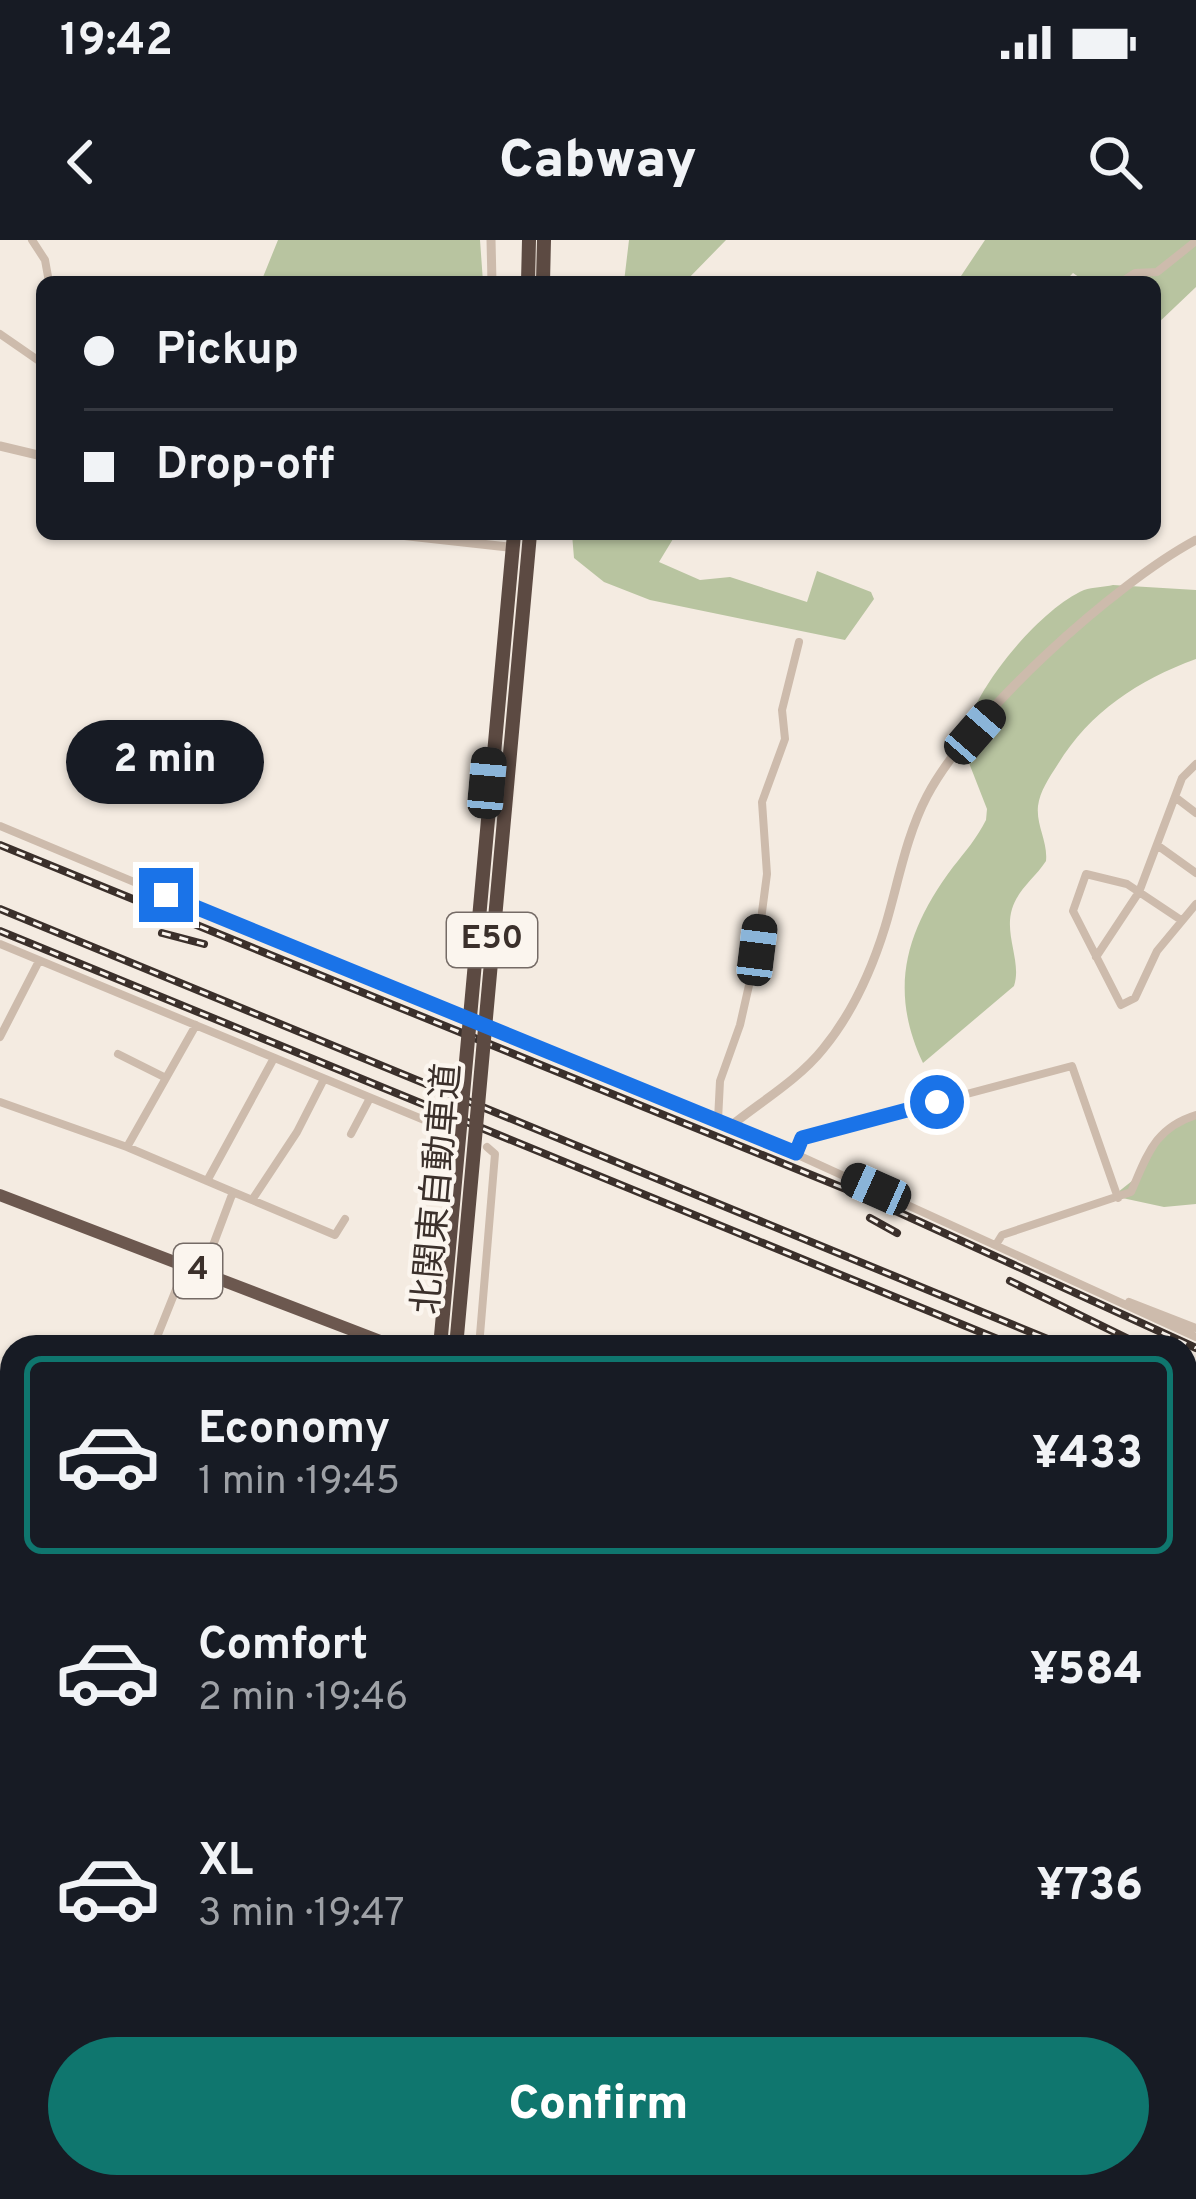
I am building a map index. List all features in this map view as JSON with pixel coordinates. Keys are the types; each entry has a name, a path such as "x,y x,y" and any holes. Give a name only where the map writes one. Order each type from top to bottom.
{"highway":[{"path":"529,240 536,276"},
{"path":"536,276 544,240"},
{"name":"北関東自動車道","path":"441,1335 510,540"},
{"name":"北関東自動車道","path":"457,1335 529,540"},
{"name":"4","path":"0,1195 365,1335"}],"street":[{"path":"32,240 45,260 48,276"},
{"path":"491,240 492,276"},
{"path":"1130,276 1157,272 1196,242"},
{"path":"0,334 36,359"},
{"path":"0,446 36,455"},
{"path":"464,1018 510,540"},
{"path":"732,1125 808,1064 835,1032 873,959 916,821 941,773 1035,663 1120,592 1196,540"},
{"path":"718,1120 720,1081 740,1025 757,950 766,874 762,802 785,739 782,710 799,642"},
{"path":"1096,957 1139,892 1182,778 1196,764"},
{"path":"1175,797 1196,813"},
{"path":"0,826 732,1125 1196,1332"},
{"path":"1157,845 1196,873"},
{"path":"1181,920 1127,884 1086,874 1073,911 1121,1005 1135,998 1156,951 1196,904"},
{"path":"0,944 446,1129"},
{"path":"0,1037 39,961"},
{"path":"127,1147 196,1025"},
{"path":"118,1054 166,1078"},
{"path":"207,1181 274,1058"},
{"path":"796,1153 802,1138 1072,1066 1118,1198"},
{"path":"252,1200 297,1132 324,1078"},
{"path":"350,1135 370,1098"},
{"path":"0,1102 127,1147 334,1235 345,1220"},
{"path":"997,1243 1001,1235 1131,1192 1138,1167 1163,1134 1196,1114"},
{"path":"480,1335 495,1154 487,1147"},
{"path":"203,1273 233,1192"},
{"path":"158,1335 185,1267"}],"green space":[{"path":"278,240 480,240 483,276 263,276"},
{"path":"629,240 726,240 691,276 625,276"},
{"path":"985,240 1196,240 1196,287 1161,320 1161,276 961,276"},
{"path":"572,540 672,540 659,562 700,580 730,577 807,602 817,571 871,592 874,599 845,640 650,600 604,582 574,558"},
{"path":"1113,585 1196,590 1196,659 1117,700 1085,729 1058,764 1038,806 1046,861 1022,890 1010,919 1014,986 923,1063 906,1010 907,961 937,890 986,820 987,809 962,745 967,725 991,679 1046,616 1084,590"},
{"path":"1196,1118 1196,1204 1164,1207 1113,1196 1132,1181 1166,1130"}],"railway":[{"path":"0,845 863,1196 1168,1335"},
{"path":"0,909 1038,1335"},
{"path":"0,931 988,1335"},
{"path":"162,933 204,944"},
{"path":"870,1218 897,1233"},
{"path":"1010,1281 1120,1335"}],"route":[{"path":"166,895 796,1153 802,1138 937,1102"}]}
